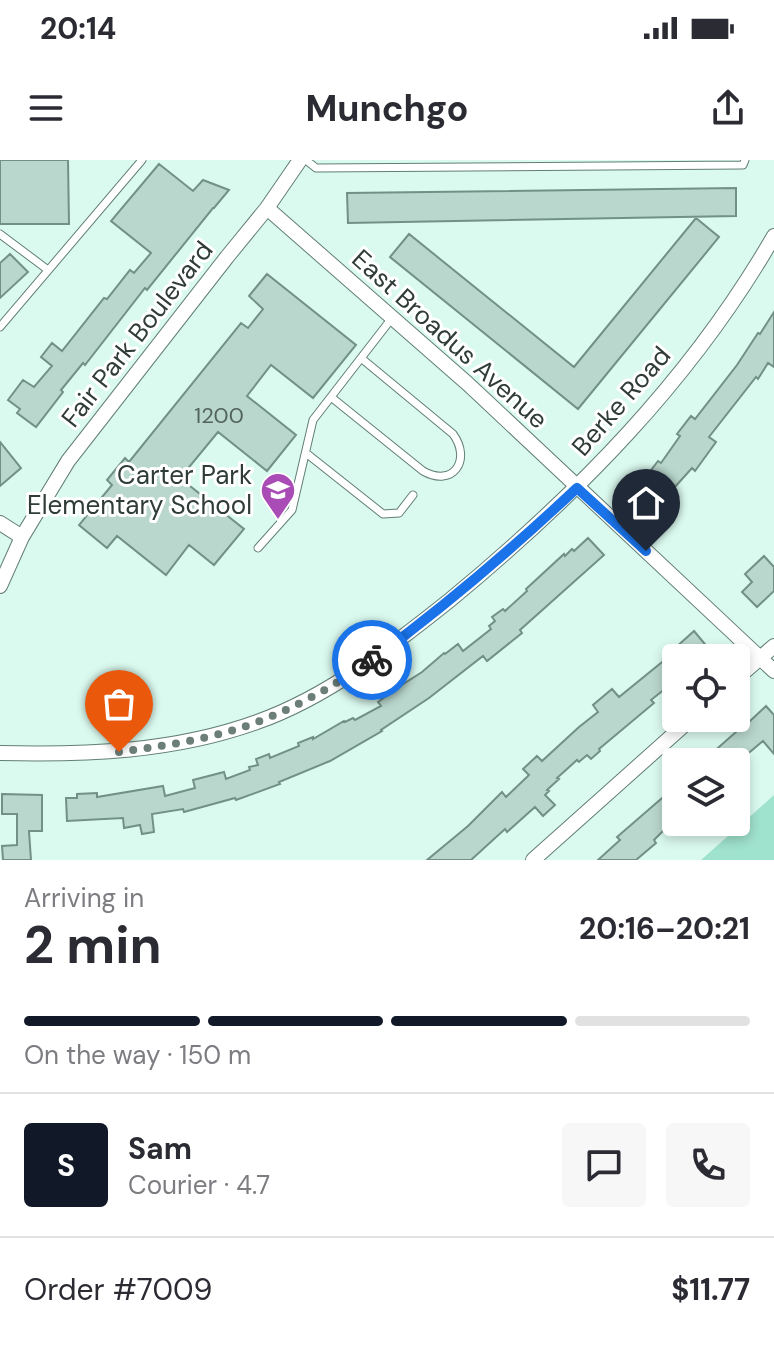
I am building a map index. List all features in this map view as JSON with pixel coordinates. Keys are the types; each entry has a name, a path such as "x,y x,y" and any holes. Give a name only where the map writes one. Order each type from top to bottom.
{"street":[{"name":"Fair Park Boulevard","path":"0,586 22,537 68,461 303,160"},
{"name":"East Broadus Avenue","path":"267,208 468,384 774,671"},
{"name":"Berke Road","path":"0,753 119,752 166,746 232,731 283,712 341,680 415,628 487,569 577,488 669,386 733,300 774,236"},
{"path":"0,523 22,537"},
{"path":"750,667 774,646"},
{"path":"533,860 676,732"}],"lane":[{"path":"0,327 142,160"},
{"path":"303,160 316,168 413,164 743,165 745,160"},
{"path":"0,234 48,270"},
{"path":"258,548 292,510 313,420 392,318"},
{"path":"331,397 430,475 446,476 458,466 461,450 453,434 361,358"},
{"path":"306,453 383,514 399,513 413,495"}],"green space":[{"path":"774,795 774,860 701,860 728,836 750,836 750,816"}],"building":[{"path":"0,160 68,160 69,224 0,224"},
{"path":"159,164 193,191 203,180 229,190 61,390 63,392 36,427 17,413 20,409 8,400 23,380 34,387 52,366 41,357 52,343 62,351 104,298 107,299 130,270 134,273 151,253 111,221"},
{"path":"736,188 736,216 348,223 347,193"},
{"path":"696,218 719,237 578,409 390,257 409,234 574,367"},
{"path":"10,254 28,272 0,298 0,263"},
{"path":"267,274 356,345 313,398 271,365 247,396 296,435 267,471 218,432 180,478 244,529 214,565 189,545 166,575 117,536 107,548 79,525 112,485 107,480 125,458 129,462 241,323 248,328 263,309 249,296"},
{"path":"774,312 774,367 768,363 709,437 716,442 695,471 692,468 674,488 668,483 649,505 632,491 638,484 636,482 645,471 648,474 658,461 661,463 680,436 677,434 691,416 695,419"},
{"path":"0,442 21,468 0,486"},
{"path":"588,538 604,555 520,630 522,633 487,661 483,656 382,731 330,761 236,800 184,812 183,809 152,814 154,832 142,834 140,825 124,828 123,818 67,821 66,798 97,793 97,797 163,786 165,796 195,788 193,780 224,772 226,779 258,765 256,759 269,754 270,758 299,746 298,743 313,739 344,721 355,720 381,706 378,702 399,684 422,672 458,644 463,651 491,629 489,626 495,621 492,617 503,609 505,611 564,554 572,549 574,551"},
{"path":"764,556 774,567 774,591 757,607 742,592 752,582 745,574"},
{"path":"694,631 705,644 680,644"},
{"path":"662,662 662,691 651,700 654,703 591,759 587,755 579,762 577,760 557,778 545,795 555,805 543,816 535,807 471,860 427,860 502,792 506,797 529,775 523,769 537,756 542,761 598,712 593,705 612,689 619,697"},
{"path":"766,706 774,715 774,754 763,741 750,752 750,748 718,748 736,732 750,732 750,721"},
{"path":"2,794 42,795 42,831 29,831 31,860 3,860 2,846 17,845 17,814 2,814"},
{"path":"662,798 662,832 654,840 656,843 636,860 598,860 620,840 617,837"}],"way so far":[{"path":"119,752 166,746 258,722 283,712 372,660"}],"place":[{"name":"Carter Park Elementary School","path":"278,521"}],"route":[{"path":"372,660 487,569 577,488 646,551"}]}
